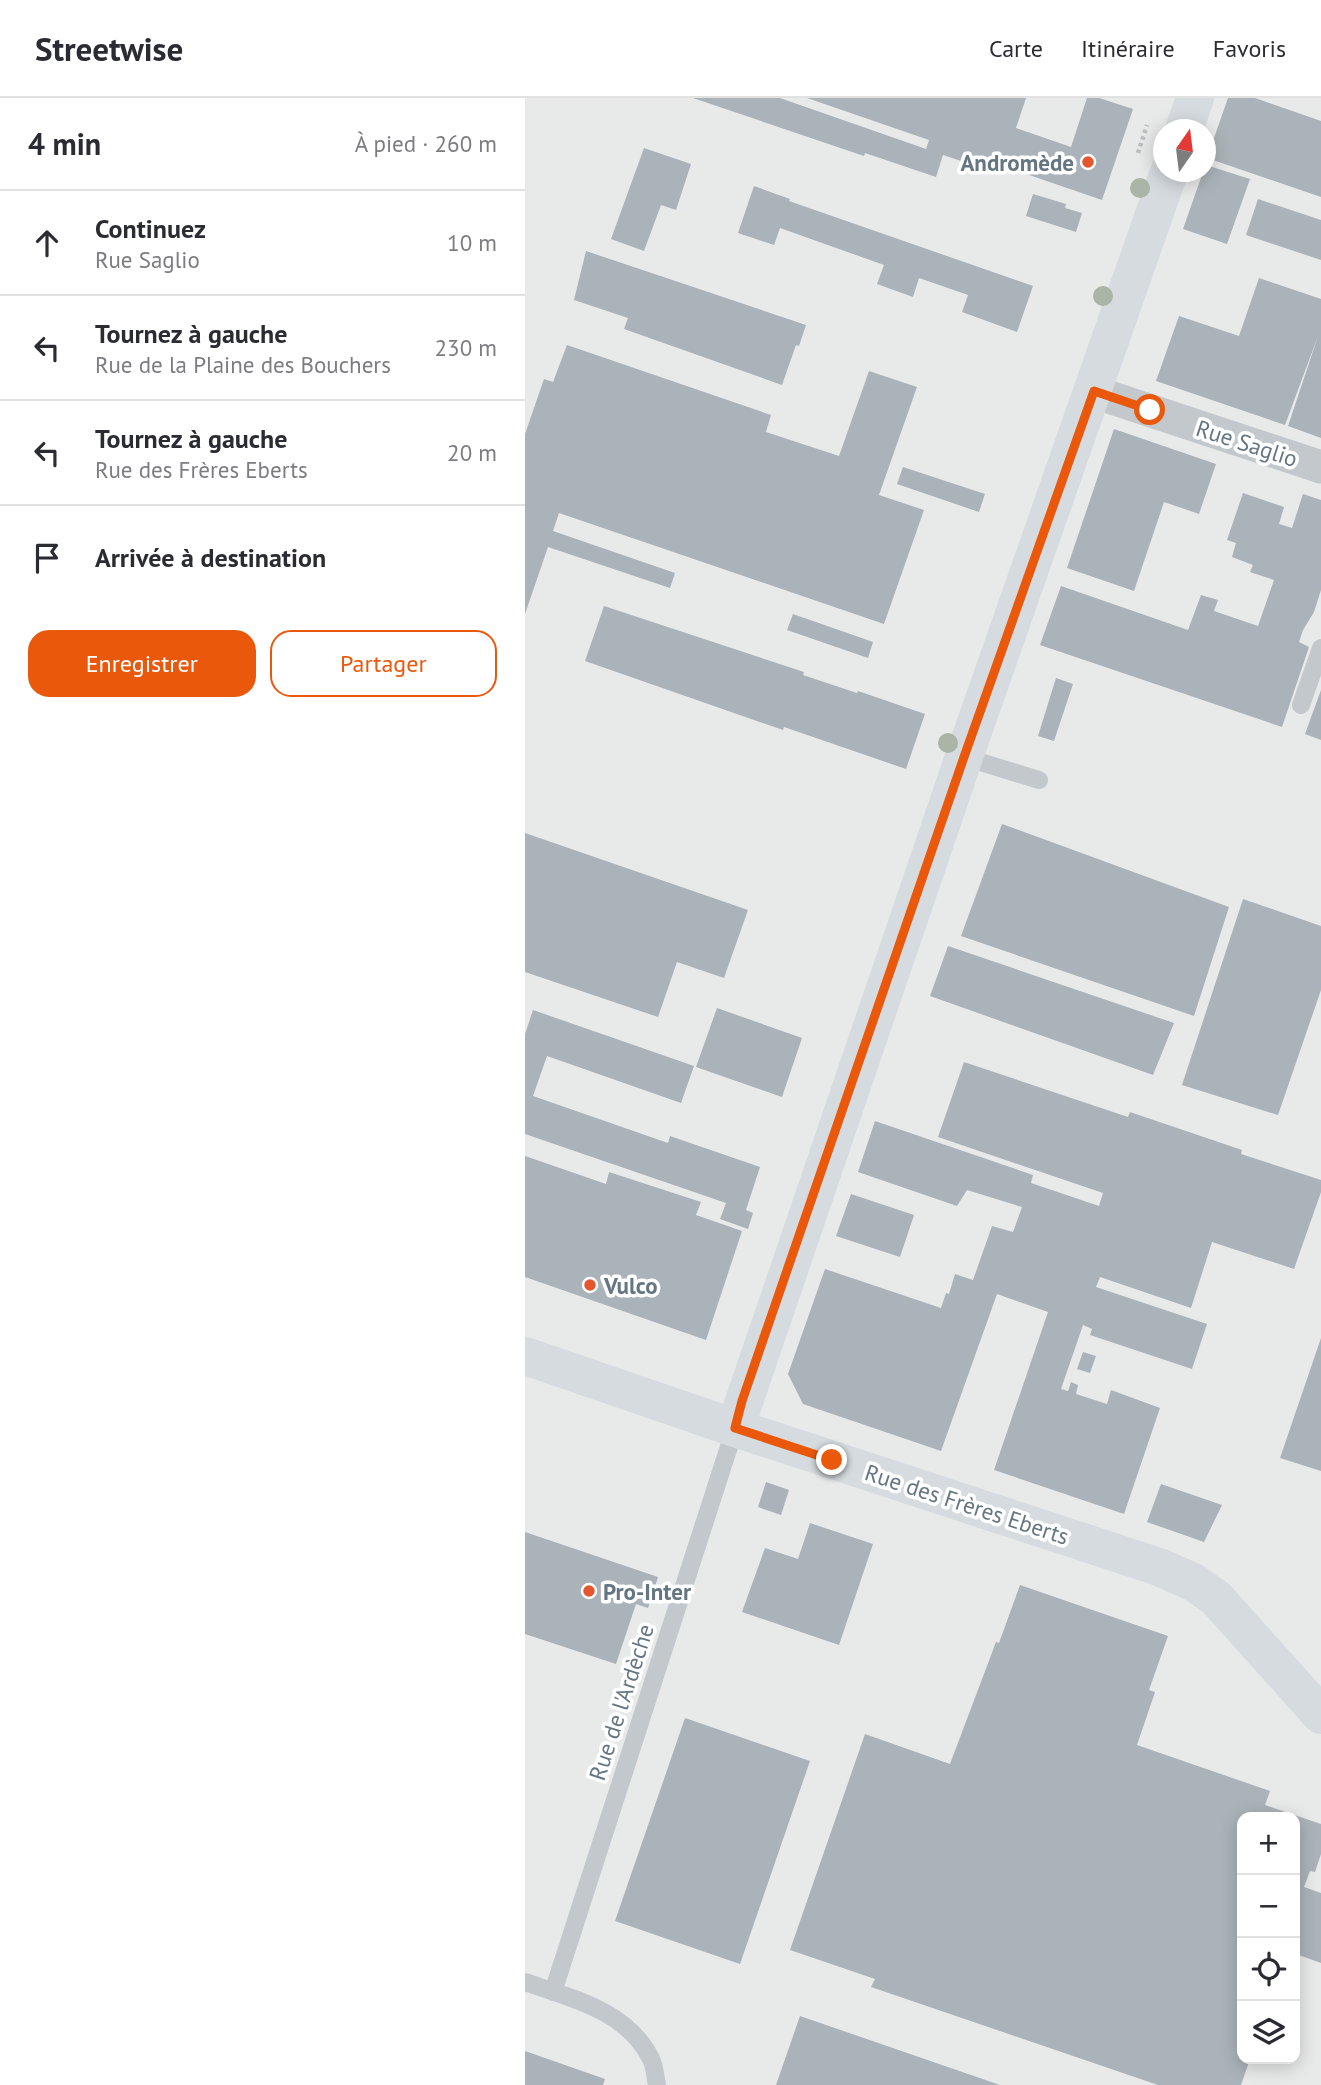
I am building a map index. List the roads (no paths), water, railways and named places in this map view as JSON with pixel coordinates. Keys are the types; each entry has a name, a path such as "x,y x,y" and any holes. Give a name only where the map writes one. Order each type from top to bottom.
{"street":[{"path":"1188,119 1195,98"},
{"path":"735,1428 964,757 1166,182"},
{"name":"Rue Saglio","path":"1094,391 1321,467"},
{"name":"Rue des Frères Eberts","path":"525,1356 1159,1567 1193,1582 1216,1598 1321,1715"}],"lane":[{"path":"1301,705 1321,648"},
{"path":"964,757 1039,780"},
{"name":"Rue de l'Ardèche","path":"553,1992 735,1428"},
{"path":"525,1982 603,2010 633,2033 652,2060 657,2085"}],"place":[{"name":"Andromède","path":"1088,162"},
{"name":"Vulco","path":"590,1285"},
{"name":"Pro-Inter","path":"589,1591"}]}
